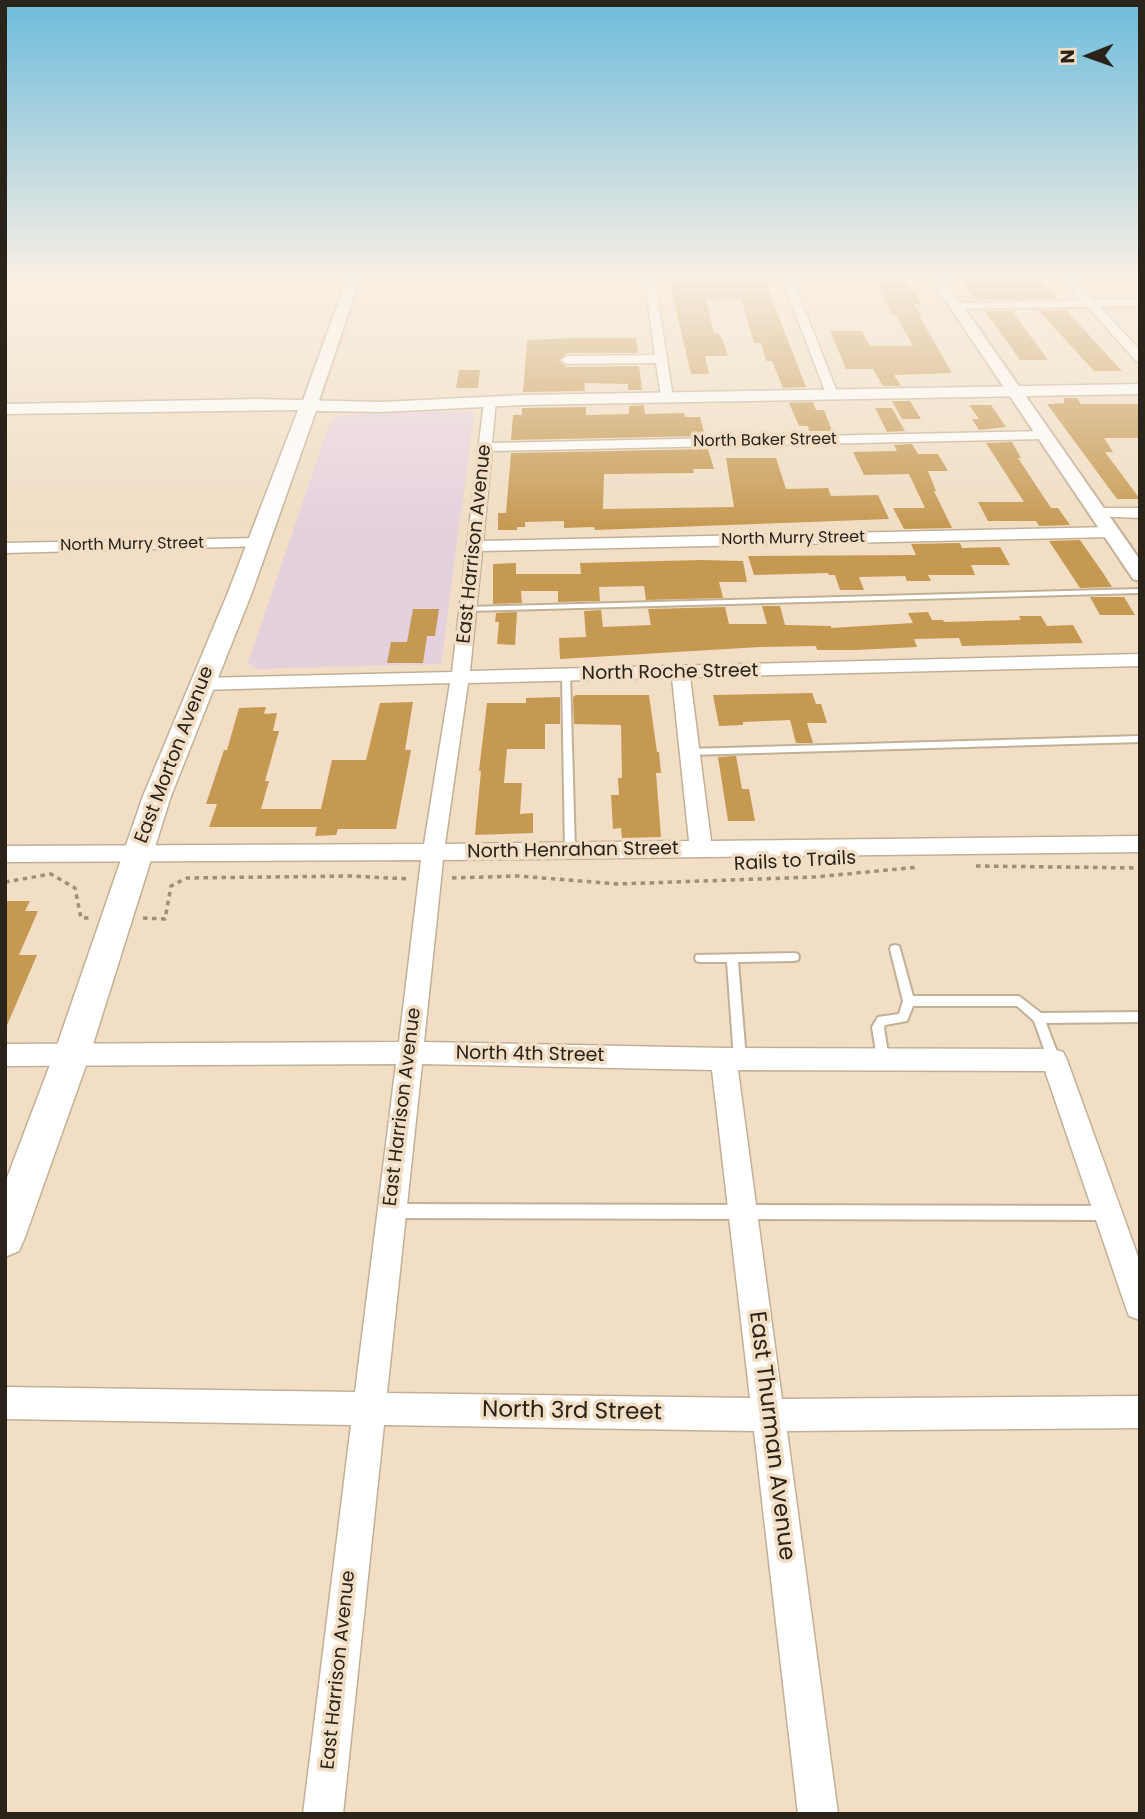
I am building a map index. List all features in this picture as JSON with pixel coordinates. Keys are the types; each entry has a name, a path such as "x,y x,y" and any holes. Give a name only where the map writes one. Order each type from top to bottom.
{"main road":[{"path":"5,409 390,407 490,401 1140,389"},
{"name":"East Morton Avenue","path":"5,1237 72,1054 136,854 259,542 309,406"}],"street":[{"name":"East Morton Avenue","path":"309,406 325,361"},
{"path":"660,361 667,397"},
{"path":"819,361 832,394"},
{"path":"994,361 1140,575"},
{"name":"East Harrison Avenue","path":"323,1814 433,852 460,678 490,401"},
{"name":"North Baker Street","path":"485,447 1044,435"},
{"path":"1098,513 1140,513"},
{"name":"North Murry Street","path":"475,545 1112,532"},
{"name":"North Murry Street","path":"5,548 259,542"},
{"name":"North Roche Street","path":"201,684 1140,660"},
{"path":"680,672 701,849"},
{"name":"North Henrahan Street","path":"5,854 1140,844"},
{"name":"North 4th Street","path":"5,1055 410,1053 732,1059 1054,1059"},
{"name":"East Thurman Avenue","path":"732,1059 743,1211 818,1814"},
{"path":"1054,1059 1140,1304"},
{"name":"North 3rd Street","path":"5,1403 768,1415 1140,1412"}],"lane":[{"path":"468,609 1140,591"},
{"path":"566,675 570,851"},
{"path":"689,752 1140,739"},
{"path":"883,1059 878,1027 882,1021 903,1018 909,1001 895,949"},
{"path":"700,958 794,957"},
{"path":"732,958 732,1059"},
{"path":"909,1001 1019,1000 1039,1018 1054,1059"},
{"path":"1039,1018 1140,1017"},
{"path":"391,1212 1107,1213"}],"path":[{"name":"Rails to Trails","path":"452,878 518,876 618,884 815,877 929,866"},
{"path":"968,866 1140,868"},
{"path":"5,882 51,874 75,888 81,918"},
{"path":"144,918 165,919 170,886 187,878 352,876 411,879"}],"shaded area":[{"path":"474,413 441,664 257,669 248,663 331,419 340,415"}],"building":[{"path":"525,361 559,361 567,367 639,366 642,390 628,390 628,384 584,383 585,391 523,392"},
{"path":"688,361 706,361 709,374 691,374"},
{"path":"766,361 796,361 806,387 783,388 772,361"},
{"path":"843,361 945,361 952,373 894,375 901,386 883,386 873,369 846,369"},
{"path":"1085,361 1113,361 1122,371 1094,371"},
{"path":"459,370 480,370 478,388 456,388"},
{"path":"1064,398 1077,398 1081,404 1140,404 1140,438 1104,438 1113,452 1105,452 1140,499 1117,499 1047,404 1064,403"},
{"path":"892,401 910,401 921,419 902,419"},
{"path":"813,402 816,410 824,410 832,431 809,431 808,426 799,426 789,403"},
{"path":"644,405 645,414 684,413 685,417 700,417 705,436 511,440 513,415 522,415 522,408 586,407 586,415 629,414 629,406"},
{"path":"969,405 991,405 1006,427 979,430 972,419 979,419"},
{"path":"875,408 892,408 905,431 887,432"},
{"path":"1012,442 1021,458 1018,458 1051,508 1058,508 1070,525 1039,526 1036,521 988,521 978,502 1024,502 986,443"},
{"path":"912,444 918,454 938,454 948,471 928,471 934,491 952,528 904,529 893,508 925,508 909,474 864,475 853,452 897,451 894,445"},
{"path":"708,449 714,469 693,469 694,473 604,474 603,509 734,507 726,458 776,458 786,489 828,488 831,496 878,495 889,519 595,530 594,527 564,528 564,521 525,522 525,527 517,527 517,530 498,530 498,513 506,513 511,453"},
{"path":"1080,540 1112,587 1080,588 1049,541"},
{"path":"960,543 962,548 1000,547 1010,565 971,565 975,575 928,575 931,581 907,581 905,576 859,577 864,590 840,590 835,575 828,573 754,575 748,556 916,555 911,544"},
{"path":"743,561 747,582 719,582 723,598 646,600 644,586 599,587 600,601 558,602 558,591 521,591 522,603 493,604 493,564 516,563 516,574 581,574 580,563"},
{"path":"1090,597 1124,597 1135,615 1100,615"},
{"path":"762,606 780,606 785,625 831,628 913,623 908,613 928,612 932,620 944,622 1021,620 1019,616 1041,616 1047,626 1073,625 1083,643 962,646 959,638 914,639 917,647 817,650 816,646 760,647 560,659 559,638 586,637 584,611 601,610 603,627 651,625 648,609 725,607 729,624 767,624"},
{"path":"413,609 439,609 435,636 427,636 423,663 387,663 391,642 407,642"},
{"path":"517,612 515,645 497,644 499,622 495,622 496,613"},
{"path":"812,693 816,704 821,704 827,723 807,723 813,743 796,743 790,720 719,726 713,695"},
{"path":"649,695 661,773 656,773 661,837 622,838 621,828 613,829 611,795 619,795 618,778 622,778 621,725 574,724 573,697"},
{"path":"560,697 560,724 545,724 545,749 507,749 504,783 522,783 520,814 533,813 533,833 475,835 487,703 526,703 526,698"},
{"path":"413,702 405,750 411,750 396,829 338,829 336,835 315,836 317,827 209,827 217,804 206,804 224,750 227,750 239,708 266,707 264,714 277,713 273,731 279,731 265,781 269,781 261,809 321,809 332,760 366,760 380,703"},
{"path":"736,756 742,789 749,789 755,821 728,821 718,757"},
{"path":"5,901 30,901 25,911 38,911 19,955 37,955 5,1030"}]}
